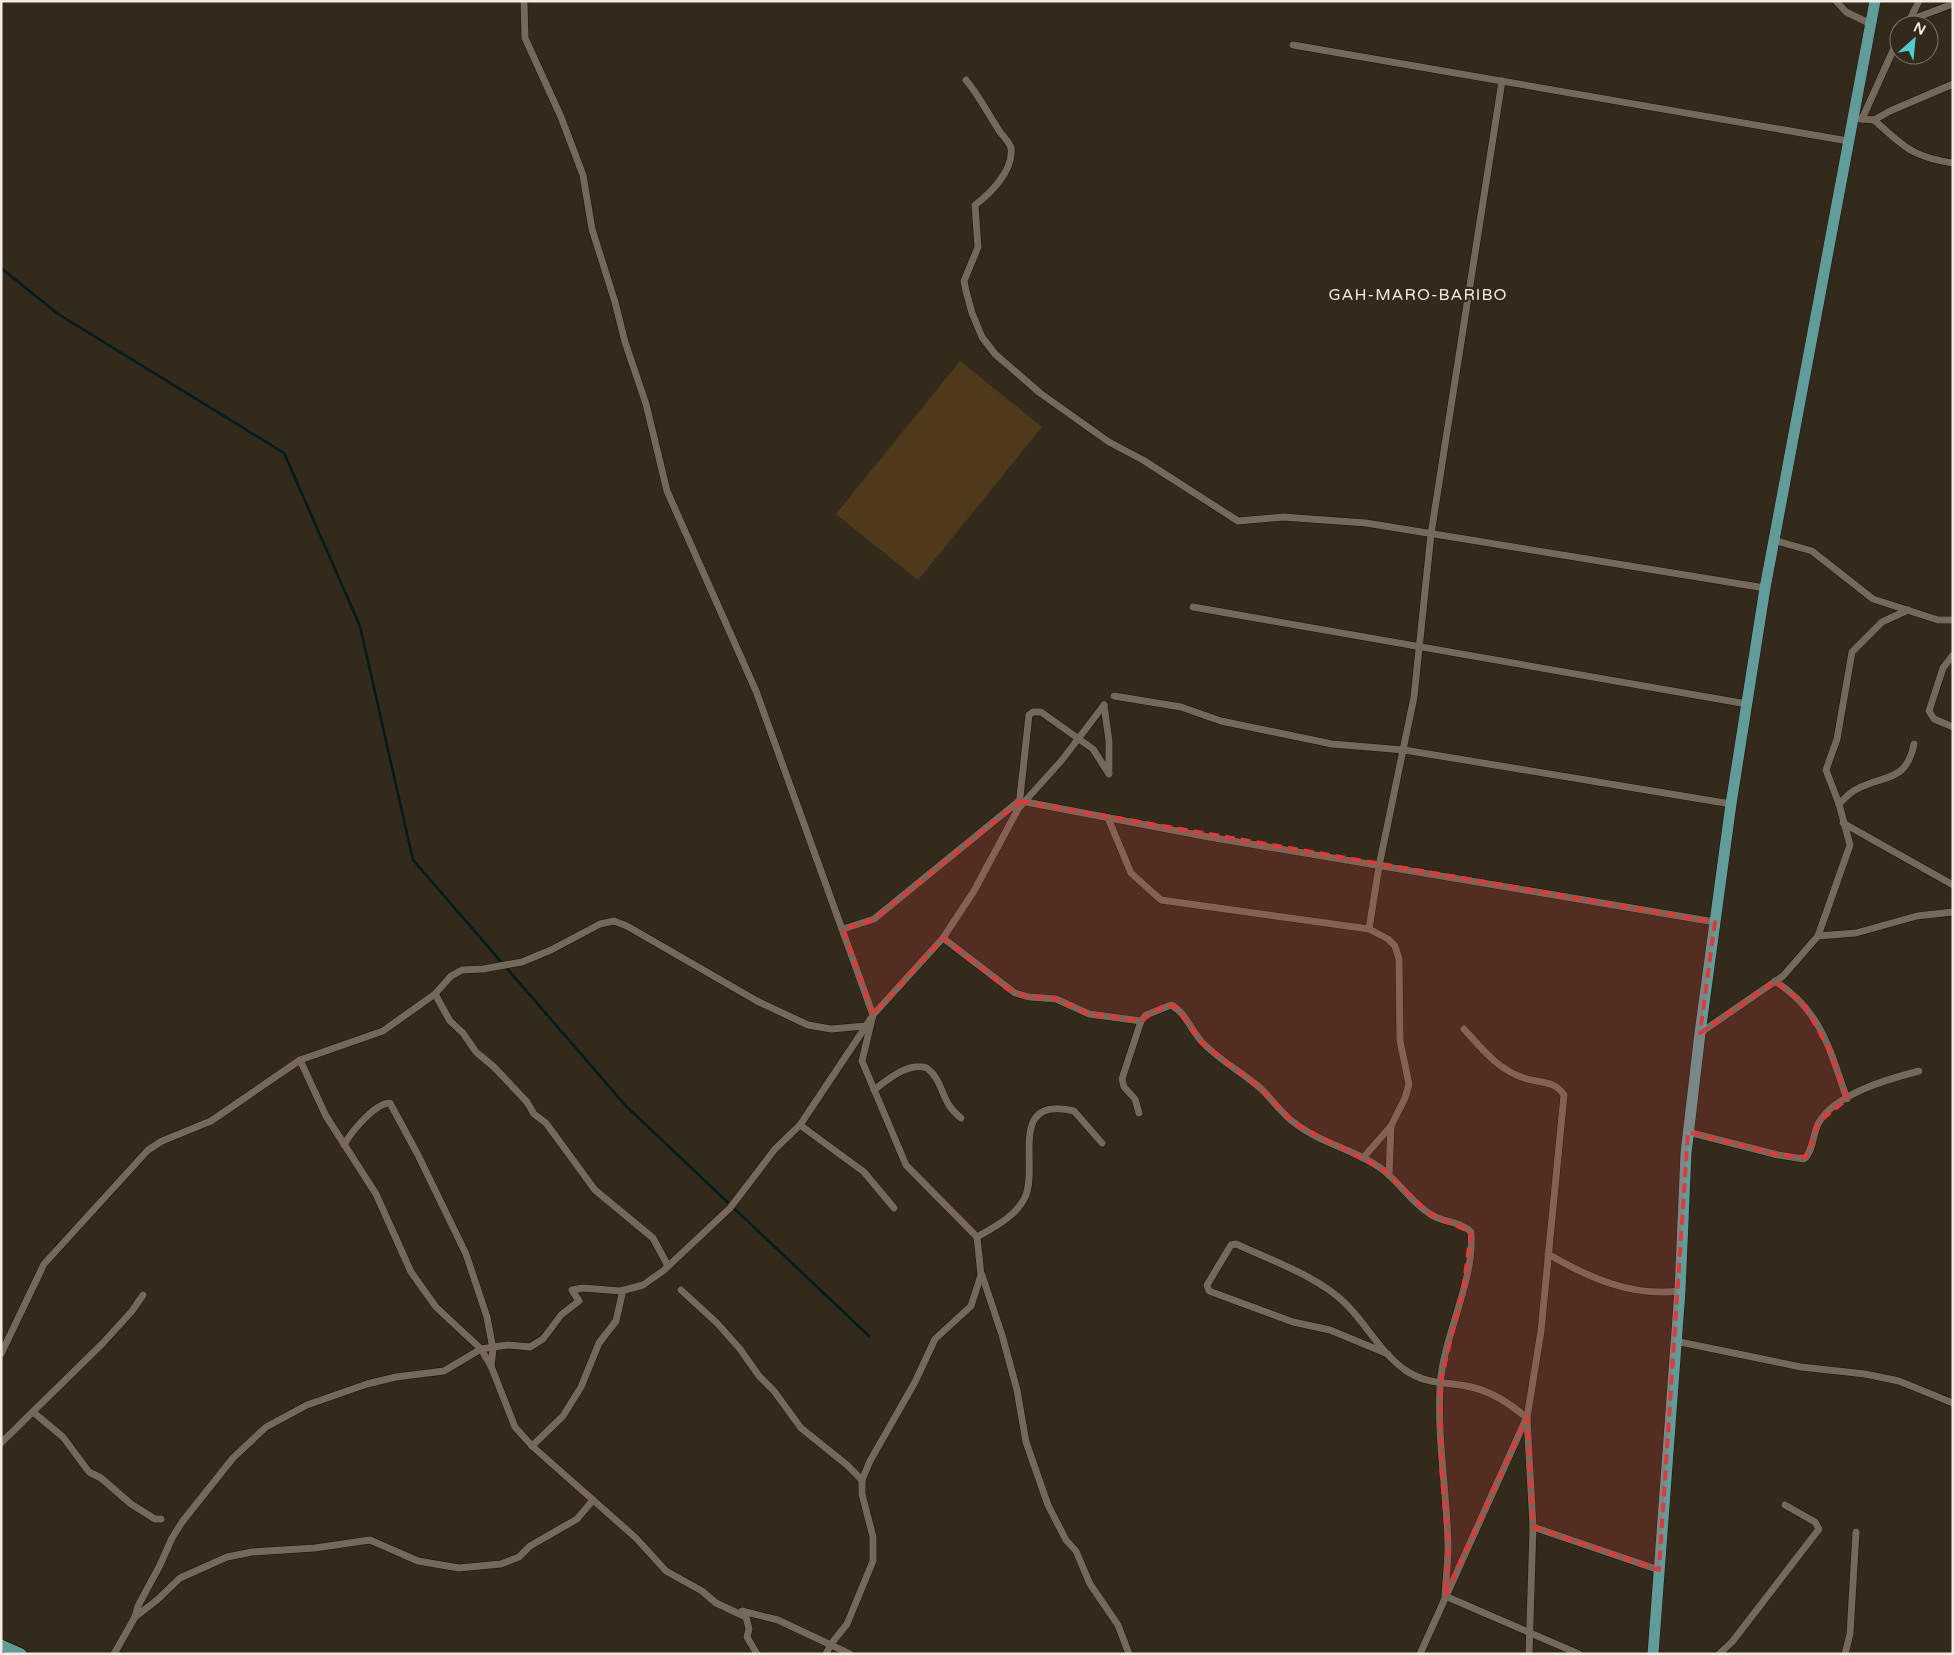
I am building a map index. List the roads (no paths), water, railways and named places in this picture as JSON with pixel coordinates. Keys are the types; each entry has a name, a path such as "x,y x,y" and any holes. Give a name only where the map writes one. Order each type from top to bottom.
{"main road":[{"path":"1653,1654 1680,1291 1688,1132 1700,1033 1731,804 1765,588 1848,141 1857,119 1875,1"},
{"path":"1,1645 21,1654"}],"street":[{"path":"524,1 525,38 583,175 592,228 615,302 624,342 646,404 651,432 663,468 667,491 756,691 794,802 843,929 873,1015 862,1062 906,1165 977,1237 982,1275 1002,1334 1017,1390 1026,1442 1048,1505 1066,1540 1076,1551 1090,1584 1118,1626 1129,1654"},
{"path":"1836,1 1846,12 1871,24"},
{"path":"1912,15 1919,1"},
{"path":"1926,15 1953,4"},
{"path":"1293,44 1848,141"},
{"path":"1889,57 1857,119 1874,120 1890,111 1953,84"},
{"path":"966,80 984,103 1011,147 1009,163 1000,179 975,206 978,247 964,281 972,313 982,337 1016,374 1109,442 1143,460 1238,521 1283,517 1366,523 1765,588"},
{"path":"1369,929 1379,866 1404,750 1421,646 1431,534 1502,81"},
{"path":"1874,120 1912,153 1932,160 1953,163"},
{"path":"1774,540 1812,551 1873,599 1938,620 1953,620"},
{"path":"1193,607 1747,704"},
{"path":"1700,1033 1783,976 1818,936 1850,845 1839,804 1826,770 1837,739 1852,652 1882,622 1908,610"},
{"path":"1953,655 1940,674 1929,711 1934,719 1953,727"},
{"path":"1114,696 1181,707 1221,721 1332,744 1404,750 1731,804"},
{"path":"114,1654 135,1617 144,1593 182,1522 232,1458 253,1437 288,1414 333,1395 396,1376 444,1372 481,1349 493,1349 507,1345 530,1347 543,1340 561,1315 579,1301 572,1290 583,1288 623,1290 643,1285 668,1266 730,1208 775,1149 800,1125 873,1015 943,938 974,891 1021,804 1029,716 1033,712 1040,712 1078,738 1093,749 1110,774 1109,741 1104,705 1078,738 1021,804 874,919 843,929"},
{"path":"1839,804 1855,790 1897,774 1905,768 1911,760 1914,744"},
{"path":"1021,804 1715,922"},
{"path":"1108,818 1131,873 1162,900 1369,929 1388,939 1395,946 1399,959 1400,1041 1409,1084 1405,1098 1391,1126 1363,1158"},
{"path":"1843,822 1953,886"},
{"path":"1818,936 1862,932 1917,916 1953,912"},
{"path":"1,1354 44,1264 138,1158 162,1141 211,1122 300,1060 383,1031 435,994 451,976 462,970 483,969 522,962 551,950 600,924 614,921 627,926 757,1001 808,1025 830,1029 866,1026"},
{"path":"943,938 1015,993 1028,997 1056,999 1089,1014 1141,1022"},
{"path":"1775,982 1804,1003 1816,1020 1831,1052 1847,1099"},
{"path":"435,994 450,1021 464,1033 476,1052 510,1083 534,1114 546,1123 595,1190 652,1238 668,1266"},
{"path":"1139,1113 1135,1099 1124,1087 1122,1079 1141,1022 1146,1015 1165,1005 1171,1004 1176,1007 1203,1044 1261,1089 1281,1112 1295,1124 1311,1135 1363,1158 1389,1176 1431,1215 1447,1222 1460,1224 1471,1232 1464,1283 1447,1344 1440,1385 1441,1467 1448,1547 1445,1596"},
{"path":"1464,1029 1503,1069 1528,1079 1554,1084 1564,1094 1542,1331 1527,1418 1533,1527 1529,1654"},
{"path":"300,1060 326,1116 376,1194 411,1272 436,1307 481,1349 491,1366 515,1427 532,1446 636,1538 666,1571 702,1592 716,1603 746,1616 749,1629 747,1637 757,1654"},
{"path":"874,1090 893,1076 912,1068 928,1068 934,1074 950,1110 961,1118"},
{"path":"1688,1132 1778,1155 1804,1159 1809,1152 1815,1131 1825,1114 1856,1092 1887,1079 1919,1071"},
{"path":"344,1145 368,1115 381,1104 390,1102 456,1229 482,1302 493,1349 491,1366"},
{"path":"977,1237 998,1226 1017,1209 1025,1197 1028,1188 1029,1136 1033,1122 1039,1113 1045,1110 1074,1111 1102,1143"},
{"path":"800,1125 864,1172 894,1208"},
{"path":"1389,1176 1391,1126"},
{"path":"1388,1354 1330,1330 1293,1322 1209,1291 1207,1286 1231,1245 1236,1244 1292,1268 1340,1298 1388,1354 1404,1369 1416,1376 1440,1385 1469,1387 1491,1393 1510,1404 1527,1418"},
{"path":"1548,1254 1582,1274 1605,1283 1667,1293 1680,1291"},
{"path":"826,1654 830,1644 847,1624 873,1561 873,1537 862,1494 862,1480 890,1424 915,1382 935,1339 971,1306 982,1275"},
{"path":"532,1446 564,1416 581,1387 599,1343 616,1322 623,1290"},
{"path":"681,1290 717,1323 740,1349 759,1376 774,1390 801,1428 847,1465 862,1480"},
{"path":"1,1443 103,1343 132,1311 143,1295"},
{"path":"1675,1341 1801,1367 1866,1374 1899,1381 1953,1403"},
{"path":"34,1412 63,1437 89,1472 101,1478 131,1504 155,1519 161,1519"},
{"path":"1420,1654 1527,1418"},
{"path":"135,1617 157,1600 180,1578 227,1557 252,1552 315,1548 370,1540 418,1562 459,1568 501,1564 519,1557 530,1546 577,1519 593,1500"},
{"path":"1719,1654 1732,1642 1817,1531 1819,1526 1816,1522 1785,1505"},
{"path":"1533,1527 1659,1570"},
{"path":"1845,1654 1850,1634 1856,1532"},
{"path":"1445,1596 1579,1654"},
{"path":"716,1603 772,1618 850,1654"}],"waterway":[{"path":"1,268 58,314 284,453 360,626 413,860 626,1106 869,1336"}],"district":[{"name":"GAH-MARO-BARIBO","path":"1418,295"}]}
